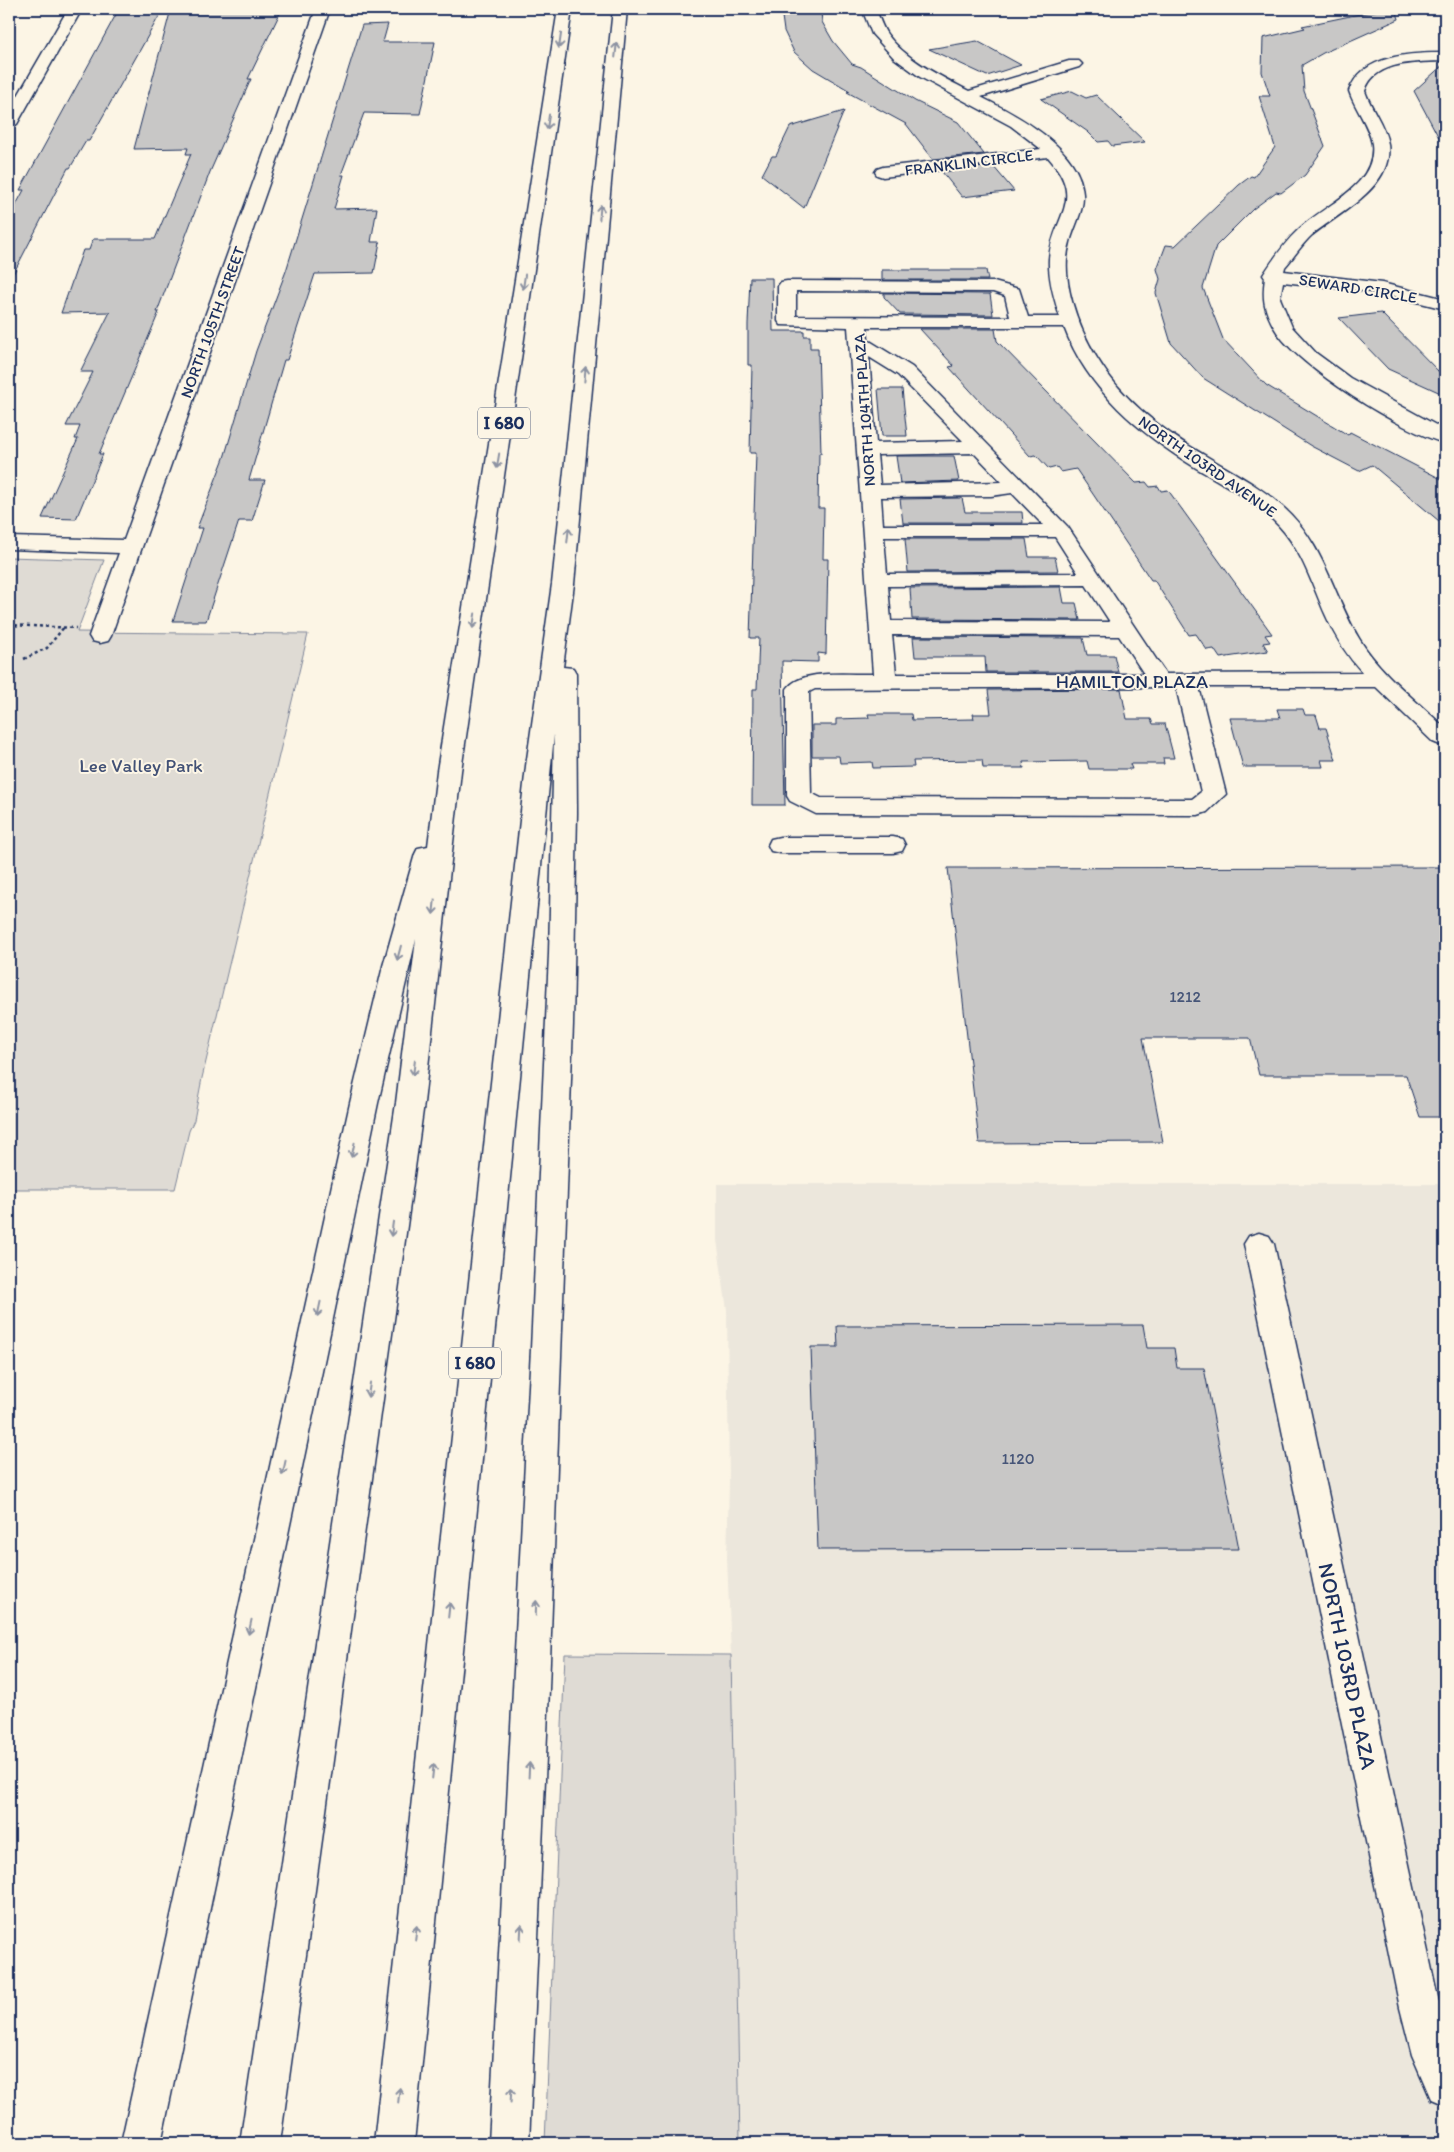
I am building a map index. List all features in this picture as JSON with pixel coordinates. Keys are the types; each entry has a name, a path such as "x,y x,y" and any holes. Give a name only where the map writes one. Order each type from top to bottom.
{"main road":[{"path":"9,124 76,9"},
{"name":"NORTH 105TH STREET","path":"102,632 323,9"},
{"name":"I 680","path":"260,2143 410,1103 449,772 500,452 565,9"},
{"name":"I 680","path":"394,2143 538,766 563,584 620,9"},
{"name":"NORTH 103RD AVENUE","path":"869,9 874,27 892,49 914,66 1025,126 1054,152 1070,177 1075,190 1074,214 1062,242 1058,258 1070,322 1096,373 1125,405 1173,444 1268,505 1301,538 1316,564 1344,631 1358,655 1380,680 1412,708"},
{"path":"1445,57 1393,62 1372,70 1363,78 1357,91 1377,132 1381,146 1379,163 1370,178 1358,190 1290,246 1272,275 1272,296 1276,315 1292,339 1308,357 1350,388 1445,437"},
{"path":"968,96 1074,64"},
{"name":"FRANKLIN CIRCLE","path":"883,172 1054,152"},
{"name":"SEWARD CIRCLE","path":"1272,275 1382,288 1443,304"},
{"path":"857,322 787,321 787,286 994,287 1013,293 1020,322"},
{"name":"NORTH 104TH PLAZA","path":"885,681 857,322 1070,322"},
{"path":"859,343 905,371 977,447 1061,531 1160,681"},
{"path":"867,449 977,447"},
{"path":"870,491 991,490 1016,486"},
{"path":"873,531 1061,531"},
{"path":"9,543 132,547"},
{"path":"877,580 1092,578"},
{"path":"509,2143 530,1766 566,835 563,584"},
{"path":"881,628 1126,629"},
{"name":"HAMILTON PLAZA","path":"1186,681 1214,794 1198,806 816,806 799,796 798,689 810,682 1380,680"},
{"path":"1412,708 1445,726"},
{"path":"1412,708 1445,740"},
{"path":"141,2143 364,1103 396,966 449,772"},
{"path":"780,846 893,845"},
{"name":"NORTH 103RD PLAZA","path":"1259,1244 1420,2008 1432,2055 1445,2085"}],"path":[{"path":"9,625 64,627 102,632"},
{"path":"24,659 39,655 50,648 64,627"}],"shaded area":[{"path":"717,1184 1445,1184 1445,2143 740,2143 731,1655 727,1558 729,1483 727,1310 717,1240"}],"green space":[{"name":"Lee Valley Park","path":"9,557 104,560 77,632 308,634 202,1078 194,1120 189,1131 175,1189 9,1189"},
{"path":"565,1654 731,1655 740,2143 545,2143"}],"building":[{"path":"119,9 163,9 89,141 86,141 70,168 68,168 9,282 9,218 24,190 20,190"},
{"path":"171,9 276,9 275,11 281,11 248,79 251,79 210,172 157,312 159,312 99,454 103,454 76,519 42,518 78,439 75,439 80,426 66,426 93,372 80,372 110,312 61,313 83,250 89,250 93,239 155,239 191,154 186,154 188,148 134,149"},
{"path":"781,9 808,9 809,12 821,12 822,22 833,41 852,64 861,67 915,101 958,122 984,154 933,159 906,124 847,92 850,91 813,69 794,52 784,31"},
{"path":"1384,9 1396,9 1399,19 1323,53 1302,65 1304,91 1325,146 1305,175 1281,193 1276,192 1253,209 1216,246 1203,288 1223,339 1266,385 1348,435 1350,432 1445,481 1445,526 1372,465 1359,471 1311,446 1203,378 1171,343 1156,293 1160,279 1157,269 1166,245 1175,246 1239,185 1251,176 1254,177 1275,147 1259,96 1270,96 1262,72 1263,38 1305,28 1302,26"},
{"path":"388,24 383,42 435,42 420,114 364,113 341,175 344,175 334,209 377,208 371,242 380,242 374,273 315,274 287,360 284,360 249,480 265,480 252,521 239,521 206,621 173,621 203,528 197,528 224,458 256,351 286,271 362,25"},
{"path":"977,41 1021,65 987,76 929,49"},
{"path":"1445,63 1445,149 1414,91"},
{"path":"1072,91 1086,98 1096,95 1145,142 1112,146 1108,141 1098,142 1088,132 1041,99"},
{"path":"844,111 804,208 762,175 772,156 776,156 790,127"},
{"path":"993,166 1014,191 962,197 942,172"},
{"path":"882,270 986,270 988,280 882,280"},
{"path":"750,278 772,278 773,331 804,331 804,336 810,336 810,348 818,348 821,453 819,453 818,508 824,508 823,559 828,559 826,654 818,653 818,662 782,661 785,805 752,805 753,689 757,689 759,638 750,638 756,453 750,453 752,365 748,365 748,324"},
{"path":"884,293 990,294 993,315 900,314 884,297"},
{"path":"1381,313 1445,378 1445,395 1388,369 1339,318"},
{"path":"920,329 995,329 997,341 1136,483 1146,482 1150,487 1158,486 1161,491 1168,490 1272,634 1265,635 1270,642 1263,643 1268,651 1220,658 1214,649 1207,650 1196,634 1189,635 1154,580 1151,580 1076,469 1061,472 1057,467 1049,469 1036,455 1030,456 949,367 954,366"},
{"path":"878,389 902,389 907,436 882,436"},
{"path":"896,456 954,456 959,481 900,483"},
{"path":"962,498 965,512 1022,512 1023,523 903,523 900,499"},
{"path":"905,539 1026,539 1029,557 1055,557 1058,571 908,572"},
{"path":"1061,587 1064,603 1076,603 1080,620 912,619 910,588"},
{"path":"913,637 1083,638 1087,655 1114,655 1118,672 986,672 985,657 915,657"},
{"path":"1121,689 1127,719 1151,719 1153,724 1165,724 1174,758 1163,758 1164,764 1130,764 1132,769 1089,769 1087,761 1023,762 1024,768 983,768 982,760 913,761 914,767 873,768 872,762 840,763 839,756 812,756 812,725 836,725 836,719 869,718 868,714 911,714 912,720 974,719 973,714 991,714 988,690"},
{"path":"1277,709 1303,709 1305,715 1316,715 1320,728 1326,728 1336,760 1321,760 1323,767 1243,767 1230,718 1280,718"},
{"path":"1445,867 1445,1117 1420,1117 1406,1075 1259,1075 1250,1038 1143,1038 1163,1142 979,1143 948,868"},
{"path":"1143,1325 1147,1348 1174,1348 1177,1368 1204,1368 1239,1549 818,1550 811,1347 838,1347 837,1326"}]}
